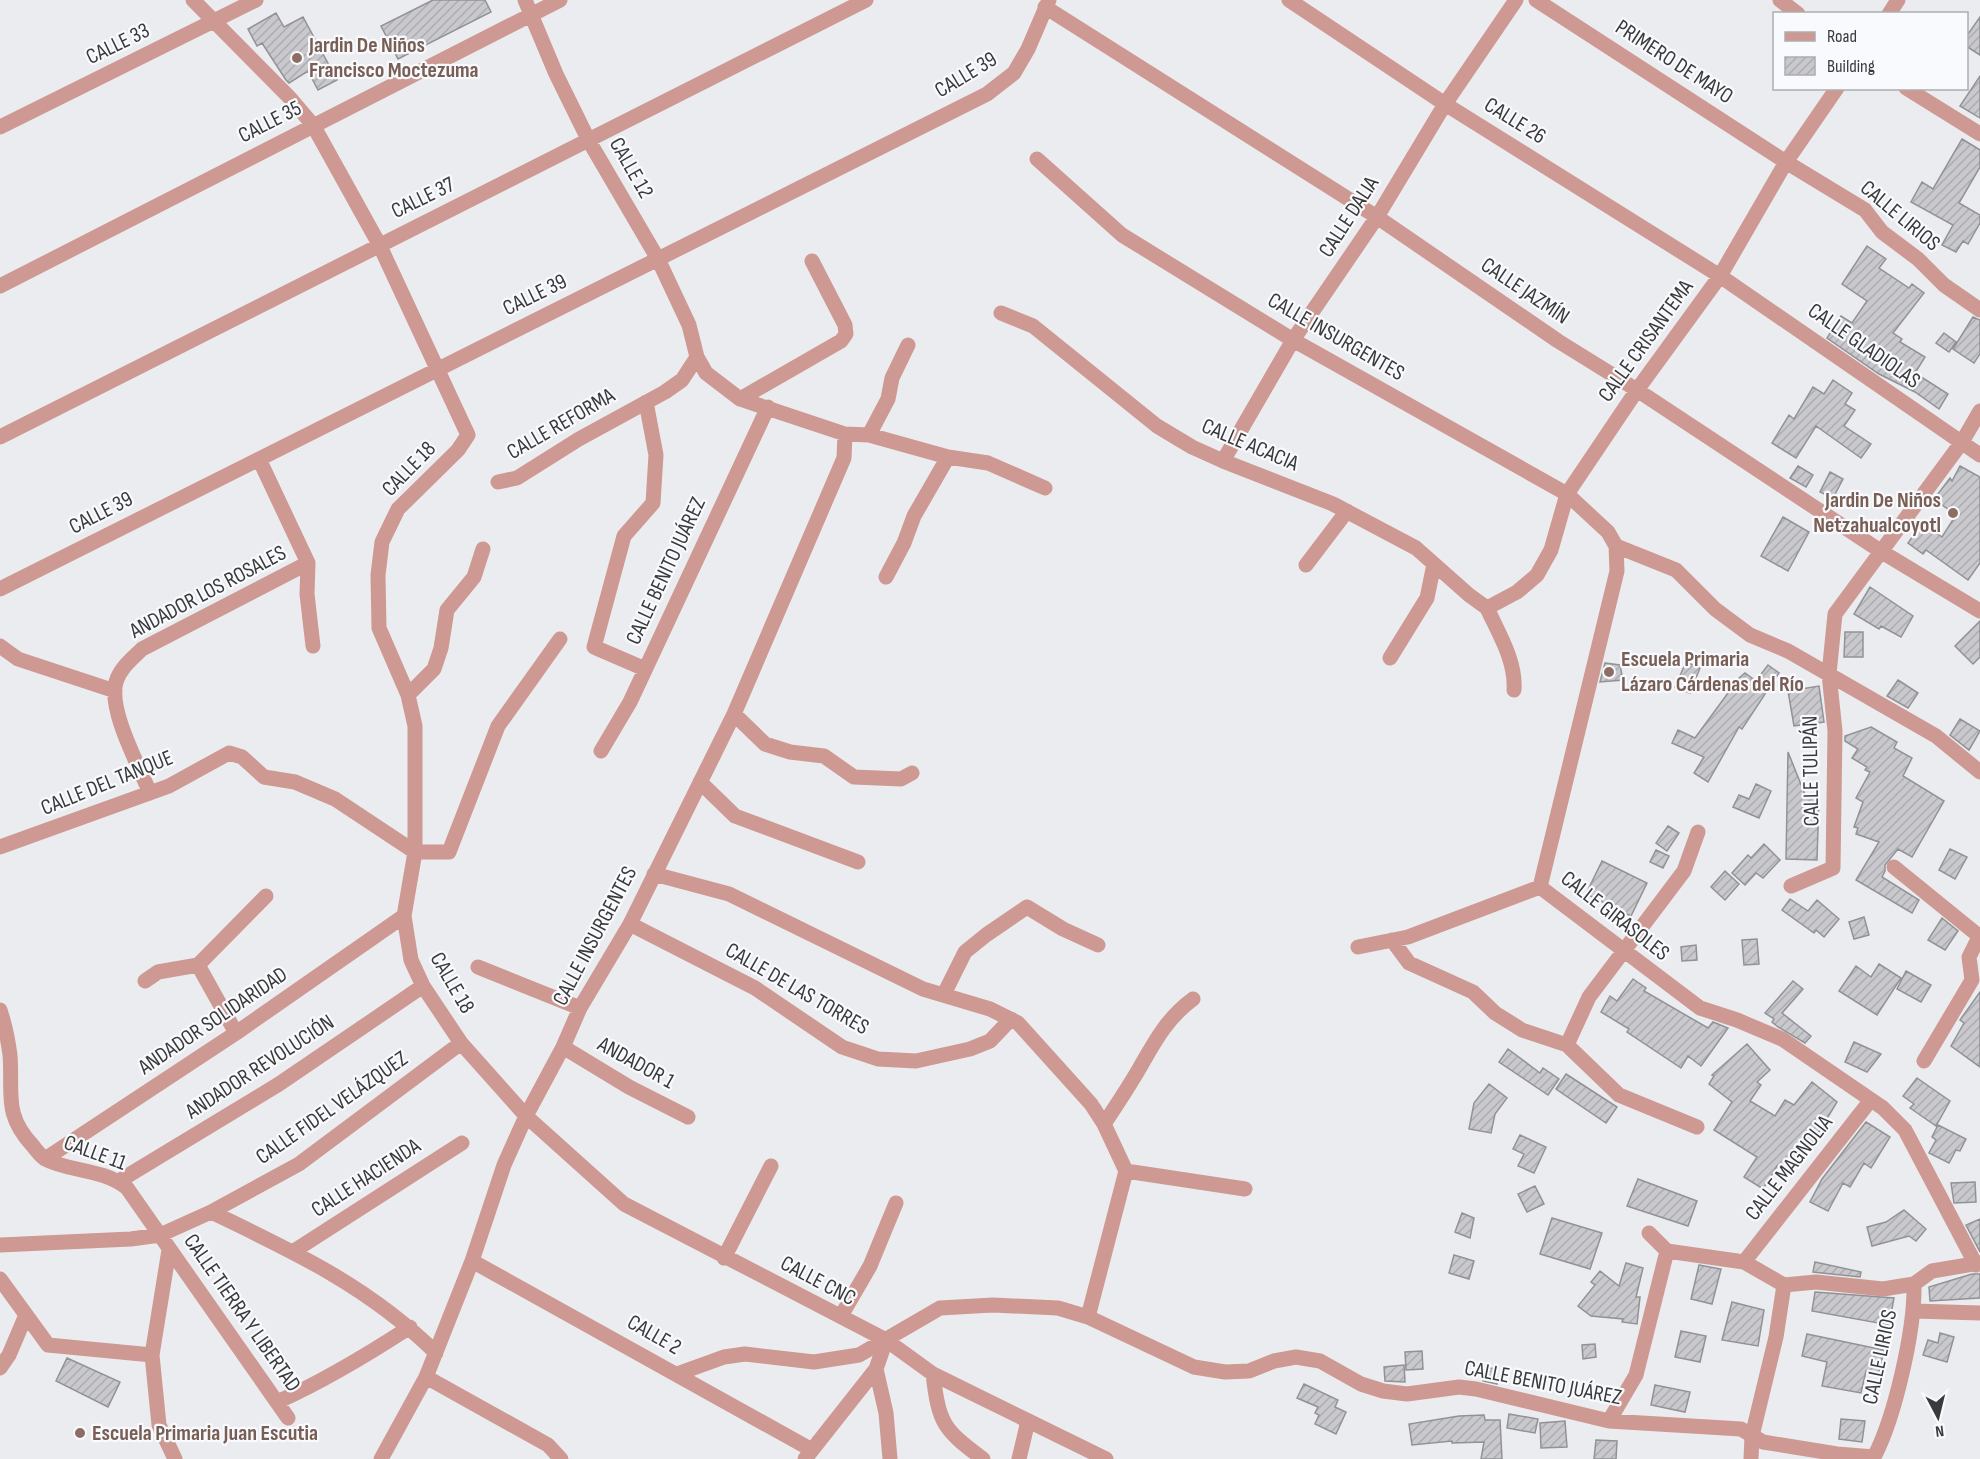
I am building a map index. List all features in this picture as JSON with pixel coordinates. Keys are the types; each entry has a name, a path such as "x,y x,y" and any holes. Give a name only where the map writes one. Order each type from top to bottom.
{"street":[{"name":"CALLE 18","path":"193,0 290,98 313,125 379,244 439,368 468,435 458,450 398,509 382,542 378,575 379,628 408,695 415,726 415,852 404,916 411,960 423,986 461,1043 526,1116"},
{"name":"CALLE 33","path":"0,127 256,0"},
{"name":"CALLE 12","path":"525,0 589,141 658,259 689,325 697,357"},
{"name":"CALLE 35","path":"0,286 560,0"},
{"name":"CALLE 37","path":"0,437 866,0"},
{"name":"CALLE 26","path":"1289,0 1445,104 1720,276"},
{"name":"CALLE DALIA","path":"1223,461 1293,340 1377,217 1445,104 1516,0"},
{"name":"PRIMERO DE MAYO","path":"1536,0 1786,162"},
{"path":"1780,0 1795,12"},
{"name":"CALLE JAZMÍN","path":"1047,4 1377,217 1558,341 1637,390 1882,552 1980,611"},
{"name":"CALLE 39","path":"0,589 987,94 1014,73 1028,49 1047,4"},
{"name":"CALLE CRISANTEMA","path":"1487,608 1517,592 1537,575 1551,550 1567,494 1637,390 1720,276 1786,162 1836,90"},
{"path":"1909,90 1980,134"},
{"name":"CALLE INSURGENTES","path":"1037,159 1122,235 1293,340 1567,494 1608,532 1616,546"},
{"name":"CALLE LIRIOS","path":"1786,162 1865,210 1882,232 1918,259 1951,290 1980,310"},
{"path":"740,399 842,341 846,334 845,325 812,261"},
{"name":"CALLE GLADIOLAS","path":"1720,276 1980,455"},
{"name":"CALLE ACACIA","path":"1001,313 1033,326 1157,426 1192,447 1347,511 1416,548 1487,608"},
{"path":"869,435 888,399 892,378 908,345"},
{"path":"697,357 706,373 740,399 845,434 869,435 948,457 988,463 1045,489"},
{"name":"CALLE REFORMA","path":"498,482 517,478 579,439 682,380 697,357"},
{"path":"645,669 594,647 624,536 653,503 656,455 646,402"},
{"name":"CALLE BENITO JUÁREZ","path":"600,751 630,702 768,407"},
{"name":"CALLE TULIPÁN","path":"1791,886 1833,868 1835,731 1829,674 1835,615 1962,442 1980,411"},
{"name":"CALLE INSURGENTES","path":"381,1459 426,1377 472,1261 504,1166 526,1116 563,1047 580,1008 630,924 734,714 844,458 845,434"},
{"path":"886,577 904,543 914,516 948,457"},
{"path":"259,459 308,563 308,594 313,646"},
{"path":"1306,565 1347,511"},
{"path":"1616,546 1676,570 1715,609 1750,635 1788,651 1936,736 1980,772"},
{"name":"CALLE GIRASOLES","path":"1616,546 1617,571 1540,887 1700,1008 1737,1020 1782,1039 1870,1101"},
{"path":"408,695 434,669 441,648 447,610 474,577 483,549"},
{"name":"ANDADOR LOS ROSALES","path":"114,691 124,667 142,649 308,563"},
{"path":"1390,658 1426,598 1434,564"},
{"path":"1487,608 1511,661 1515,676 1514,690"},
{"path":"415,852 443,854 452,849 461,819 488,758 498,726 560,639"},
{"path":"0,646 18,659 114,691 117,711 150,793"},
{"path":"734,714 765,744 790,752 824,756 854,777 902,779 912,773"},
{"name":"CALLE DEL TANQUE","path":"0,848 169,786 230,753 242,757 264,777 296,782 335,799 415,852"},
{"path":"700,782 735,816 858,862"},
{"path":"1567,1045 1589,997 1684,871 1698,832"},
{"path":"1894,867 1980,936 1969,957 1976,982 1924,1060"},
{"path":"654,874 729,894 923,989 944,994 1018,1023 1091,1104 1104,1124 1126,1171 1088,1317"},
{"path":"1358,947 1408,937 1540,887"},
{"path":"145,981 158,972 198,965 266,896"},
{"path":"944,994 965,952 986,934 1027,908 1098,945"},
{"name":"ANDADOR SOLIDARIDAD","path":"45,1159 236,1033 404,916"},
{"name":"CALLE DE LAS TORRES","path":"630,924 755,988 842,1047 878,1059 916,1061 970,1048 990,1041 1011,1019"},
{"path":"1392,940 1409,963 1473,992 1495,1013 1522,1030 1567,1045 1619,1095 1697,1127"},
{"path":"198,965 236,1033"},
{"path":"478,967 580,1008"},
{"name":"ANDADOR REVOLUCIÓN","path":"119,1181 279,1084 423,986"},
{"path":"1104,1124 1139,1069 1156,1037 1177,1010 1193,999"},
{"name":"CALLE 11","path":"0,1010 9,1055 10,1100 14,1121 45,1159 119,1181 127,1188 160,1234"},
{"name":"CALLE FIDEL VELÁZQUEZ","path":"0,1245 131,1239 160,1234 211,1212 299,1164 461,1043"},
{"name":"ANDADOR 1","path":"563,1047 629,1087 688,1117"},
{"path":"1870,1101 1883,1108 1905,1130 1978,1264"},
{"name":"CALLE MAGNOLIA","path":"1744,1263 1870,1101"},
{"name":"CALLE CNC","path":"526,1116 624,1204 724,1258 886,1340 933,1374 1106,1459"},
{"name":"CALLE HACIENDA","path":"294,1251 462,1143"},
{"path":"724,1258 771,1166"},
{"path":"1126,1171 1245,1189"},
{"path":"841,1316 870,1266 896,1203"},
{"path":"211,1212 294,1251 384,1305 436,1353"},
{"path":"1649,1233 1667,1251 1744,1263 1784,1285 1816,1282 1883,1289 1914,1284"},
{"name":"CALLE TIERRA Y LIBERTAD","path":"160,1234 288,1418"},
{"path":"169,1250 152,1355 159,1425 175,1459"},
{"path":"1609,1421 1636,1375 1667,1251"},
{"name":"CALLE 2","path":"472,1261 677,1374 808,1455"},
{"name":"CALLE LIRIOS","path":"1859,1456 1874,1457 1886,1435 1914,1311 1914,1284 1932,1271 1978,1264"},
{"path":"0,1279 48,1345 152,1355"},
{"path":"1751,1459 1752,1436 1776,1337 1784,1285"},
{"name":"CALLE BENITO JUÁREZ","path":"677,1374 724,1357 745,1354 814,1362 859,1355 940,1308 993,1305 1058,1308 1088,1317 1194,1367 1225,1372 1249,1371 1274,1361 1296,1357 1320,1361 1361,1384 1383,1391 1407,1394 1459,1387 1476,1389 1609,1421 1741,1429 1773,1444 1859,1456"},
{"path":"1914,1311 1980,1313"},
{"path":"0,1368 9,1355 26,1315"},
{"path":"277,1402 355,1362 410,1327"},
{"path":"808,1455 876,1369 886,1340"},
{"path":"876,1369 886,1413 890,1459"},
{"path":"933,1374 937,1411 944,1425 954,1437 983,1459"},
{"path":"426,1377 548,1445 561,1459"},
{"path":"1019,1459 1028,1421"}],"building":[{"path":"433,0 485,0 491,12 398,59 381,26"},
{"path":"276,13 284,27 303,17 337,80 318,90 308,71 289,83 286,80 262,43 257,46 248,29"},
{"path":"1980,17 1980,55 1968,47 1968,34"},
{"path":"1980,76 1980,118 1960,106"},
{"path":"1962,139 1980,150 1980,167 1959,203 1980,215 1980,223 1968,244 1963,241 1956,252 1942,245 1953,225 1911,202 1922,182 1933,189"},
{"path":"1867,246 1886,259 1879,268 1909,288 1912,284 1924,293 1893,333 1902,339 1900,342 1925,357 1915,373 1948,394 1939,409 1915,392 1879,374 1827,338 1841,316 1852,323 1867,301 1842,284"},
{"path":"1973,317 1980,320 1980,354 1974,363 1953,349"},
{"path":"1944,333 1956,342 1949,352 1936,343"},
{"path":"1833,380 1852,393 1845,404 1855,410 1844,426 1871,444 1861,458 1816,426 1796,458 1772,443 1789,415 1794,419 1813,387 1824,394"},
{"path":"1798,466 1813,475 1806,487 1790,478"},
{"name":"Jardin De Niños Netzahualcoyotl","path":"1960,466 1980,477 1980,563 1968,580 1926,550 1923,554 1908,543 1922,523 1942,537 1956,515 1934,499 1950,478 1952,481"},
{"path":"1830,472 1843,479 1833,498 1820,492"},
{"path":"1783,517 1809,532 1788,571 1761,556"},
{"path":"1870,587 1913,616 1901,637 1881,626 1879,629 1854,614"},
{"path":"1980,621 1980,657 1973,664 1955,646"},
{"path":"1845,632 1863,632 1863,657 1844,657"},
{"path":"1686,662 1700,668 1690,693 1675,687"},
{"name":"Escuela Primaria Lázaro Cárdenas del Río","path":"1605,663 1620,665 1623,680 1600,682"},
{"path":"1768,665 1779,673 1742,729 1739,727 1708,782 1694,773 1704,757 1672,743 1678,730 1695,738 1739,678 1745,673 1756,681"},
{"path":"1898,680 1918,693 1908,708 1887,696"},
{"path":"1819,686 1824,722 1794,726 1788,691"},
{"path":"1960,719 1980,731 1969,750 1950,735"},
{"path":"1871,727 1897,742 1894,748 1912,758 1903,776 1944,801 1912,857 1898,849 1885,865 1882,877 1919,900 1912,913 1856,880 1879,842 1856,834 1858,828 1854,827 1863,802 1856,798 1870,772 1865,770 1867,767 1852,758 1858,749 1845,741 1845,736"},
{"path":"1788,752 1806,797 1819,797 1817,860 1786,859"},
{"path":"1756,784 1771,791 1759,818 1733,807 1739,795 1749,799"},
{"path":"1668,826 1679,833 1667,851 1656,843"},
{"path":"1764,844 1780,860 1763,878 1756,873 1745,885 1732,873 1748,855 1751,858"},
{"path":"1950,849 1967,857 1955,879 1939,870"},
{"path":"1656,850 1669,856 1663,868 1650,862"},
{"path":"1602,861 1647,883 1631,916 1586,894"},
{"path":"1725,871 1739,884 1725,900 1711,887"},
{"path":"1790,899 1808,911 1817,900 1839,919 1824,937 1816,930 1814,933 1782,910"},
{"path":"1864,917 1869,935 1854,939 1849,922"},
{"path":"1942,918 1958,931 1945,950 1928,940"},
{"path":"1757,939 1759,964 1744,965 1742,940"},
{"path":"1696,945 1697,960 1682,961 1681,947"},
{"path":"1879,964 1901,978 1877,1015 1839,991 1856,966 1871,977"},
{"path":"1906,971 1931,985 1921,1002 1897,989"},
{"path":"1633,979 1646,988 1644,991 1708,1028 1713,1022 1728,1028 1701,1066 1688,1056 1681,1068 1627,1032 1629,1029 1601,1012 1610,996 1617,1001"},
{"path":"1793,981 1803,989 1782,1013 1811,1036 1805,1043 1778,1027 1772,1022 1774,1019 1765,1013"},
{"path":"1980,992 1980,1067 1951,1046 1964,1023 1960,1020"},
{"path":"1854,1042 1881,1054 1867,1072 1845,1062"},
{"path":"1747,1044 1770,1070 1757,1082 1761,1085 1750,1101 1775,1116 1785,1100 1794,1105 1812,1082 1837,1102 1802,1160 1799,1159 1790,1174 1777,1166 1763,1189 1744,1177 1757,1157 1714,1130 1732,1102 1709,1084 1714,1076 1712,1075"},
{"path":"1508,1049 1540,1073 1543,1068 1559,1079 1548,1095 1499,1062"},
{"path":"1566,1074 1617,1107 1606,1123 1556,1089"},
{"path":"1917,1078 1950,1101 1936,1126 1910,1108 1914,1104 1903,1096"},
{"path":"1489,1084 1507,1098 1495,1114 1491,1133 1469,1129 1474,1103"},
{"path":"1866,1122 1890,1137 1871,1168 1864,1163 1850,1187 1843,1183 1828,1211 1810,1202 1822,1179"},
{"path":"1938,1125 1966,1139 1960,1151 1956,1150 1949,1163 1929,1153 1936,1140 1932,1137"},
{"path":"1520,1135 1546,1147 1534,1173 1518,1166 1524,1154 1513,1149"},
{"path":"1638,1179 1697,1201 1688,1226 1627,1206"},
{"path":"1975,1182 1976,1202 1954,1203 1951,1183"},
{"path":"1535,1186 1544,1204 1527,1212 1518,1194"},
{"path":"1904,1210 1926,1229 1916,1241 1909,1236 1872,1246 1867,1227 1886,1222"},
{"path":"1462,1213 1474,1218 1470,1238 1455,1232"},
{"path":"1552,1218 1602,1233 1590,1269 1540,1254"},
{"path":"1980,1219 1980,1252 1966,1225"},
{"path":"1454,1255 1474,1261 1469,1279 1449,1273"},
{"path":"1815,1262 1861,1272 1860,1277 1813,1272"},
{"path":"1626,1263 1643,1268 1636,1297 1640,1297 1637,1324 1622,1322 1623,1319 1591,1316 1578,1306 1595,1285 1591,1282 1600,1271 1619,1286"},
{"path":"1699,1265 1721,1269 1712,1304 1691,1299"},
{"path":"1972,1274 1980,1274 1980,1298 1930,1301 1929,1287"},
{"path":"1815,1292 1894,1298 1889,1325 1812,1311"},
{"path":"1732,1302 1764,1310 1758,1346 1722,1340"},
{"path":"1681,1331 1706,1336 1700,1362 1675,1357"},
{"path":"1940,1333 1954,1337 1947,1362 1923,1355 1928,1340 1938,1343"},
{"path":"1807,1334 1884,1350 1879,1373 1866,1371 1861,1393 1822,1386 1827,1362 1802,1356"},
{"path":"1595,1344 1596,1357 1583,1359 1582,1345"},
{"path":"1422,1351 1423,1369 1406,1370 1405,1352"},
{"path":"67,1358 120,1382 108,1407 56,1381"},
{"path":"1404,1365 1405,1382 1385,1381 1384,1367"},
{"path":"1496,1368 1497,1384 1483,1381 1482,1369"},
{"path":"1304,1384 1338,1400 1335,1407 1346,1412 1336,1434 1315,1424 1319,1415 1315,1413 1318,1407 1297,1398"},
{"path":"1655,1385 1690,1392 1685,1412 1651,1405"},
{"path":"1509,1414 1538,1419 1535,1433 1507,1428"},
{"path":"1484,1415 1485,1420 1500,1420 1502,1459 1481,1459 1484,1442 1452,1443 1452,1441 1412,1445 1409,1424 1459,1416"},
{"path":"1841,1419 1865,1421 1862,1442 1839,1439"},
{"path":"1565,1421 1567,1447 1541,1448 1540,1423"},
{"path":"1596,1440 1617,1441 1616,1459 1594,1459"}],"place":[{"name":"Jardin De Niños Francisco Moctezuma","path":"297,58"},
{"name":"Jardin De Niños Netzahualcoyotl","path":"1953,513"},
{"name":"Escuela Primaria Lázaro Cárdenas del Río","path":"1609,672"},
{"name":"Escuela Primaria Juan Escutia","path":"80,1433"}]}
